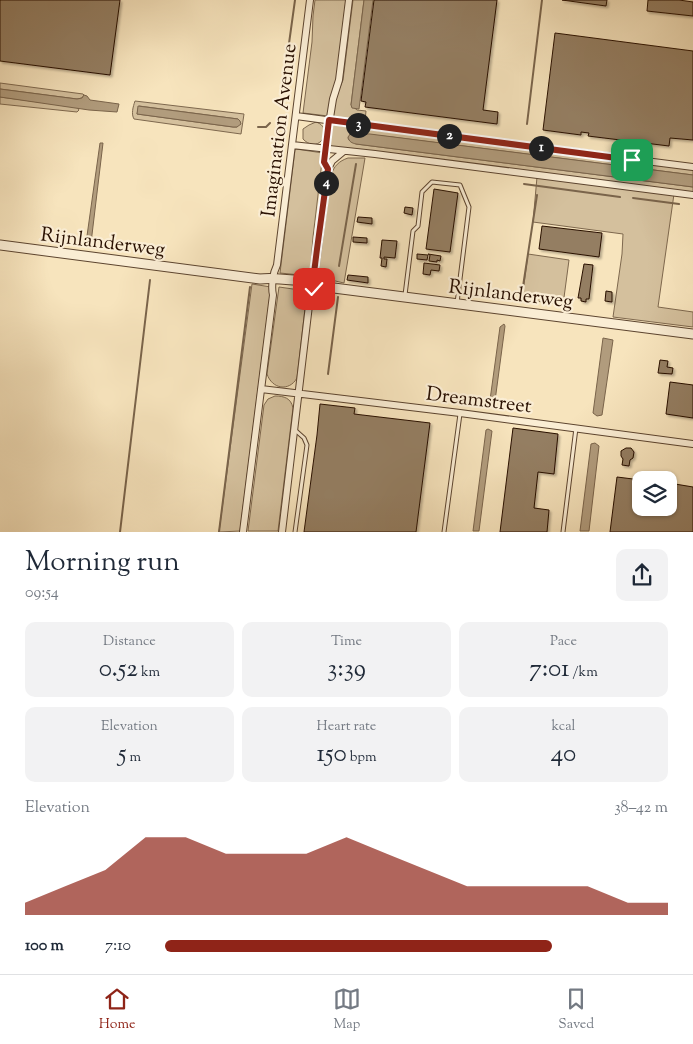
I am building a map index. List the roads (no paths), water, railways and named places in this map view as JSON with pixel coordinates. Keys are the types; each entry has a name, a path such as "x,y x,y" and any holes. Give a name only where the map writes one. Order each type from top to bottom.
{"street":[{"name":"Imagination Avenue","path":"243,532 276,290 275,269 278,265 310,0"},
{"path":"328,169 324,162 325,149 333,99 339,80 349,0"},
{"path":"296,116 693,167"},
{"path":"292,145 693,195"},
{"path":"282,532 328,169 332,161 344,151"},
{"name":"Rijnlanderweg","path":"0,245 260,279 268,283 276,281 313,286 320,289 326,287 693,334"},
{"name":"Dreamstreet","path":"261,389 693,444"}],"lane":[{"path":"405,297 413,231 418,226 422,192 432,182 460,185 469,207 457,304"},
{"path":"444,532 460,413"},
{"path":"563,532 576,428"},
{"path":"295,430 304,438 307,445 295,532"}],"waterway":[{"path":"282,94 295,0"},
{"path":"527,124 542,0"},
{"path":"258,127 266,127 270,123"},
{"path":"339,266 356,164"},
{"path":"524,184 620,197"},
{"path":"522,293 537,195"},
{"path":"633,198 679,204"},
{"path":"120,532 150,280"},
{"path":"219,532 250,287"},
{"path":"328,374 338,297"}]}
